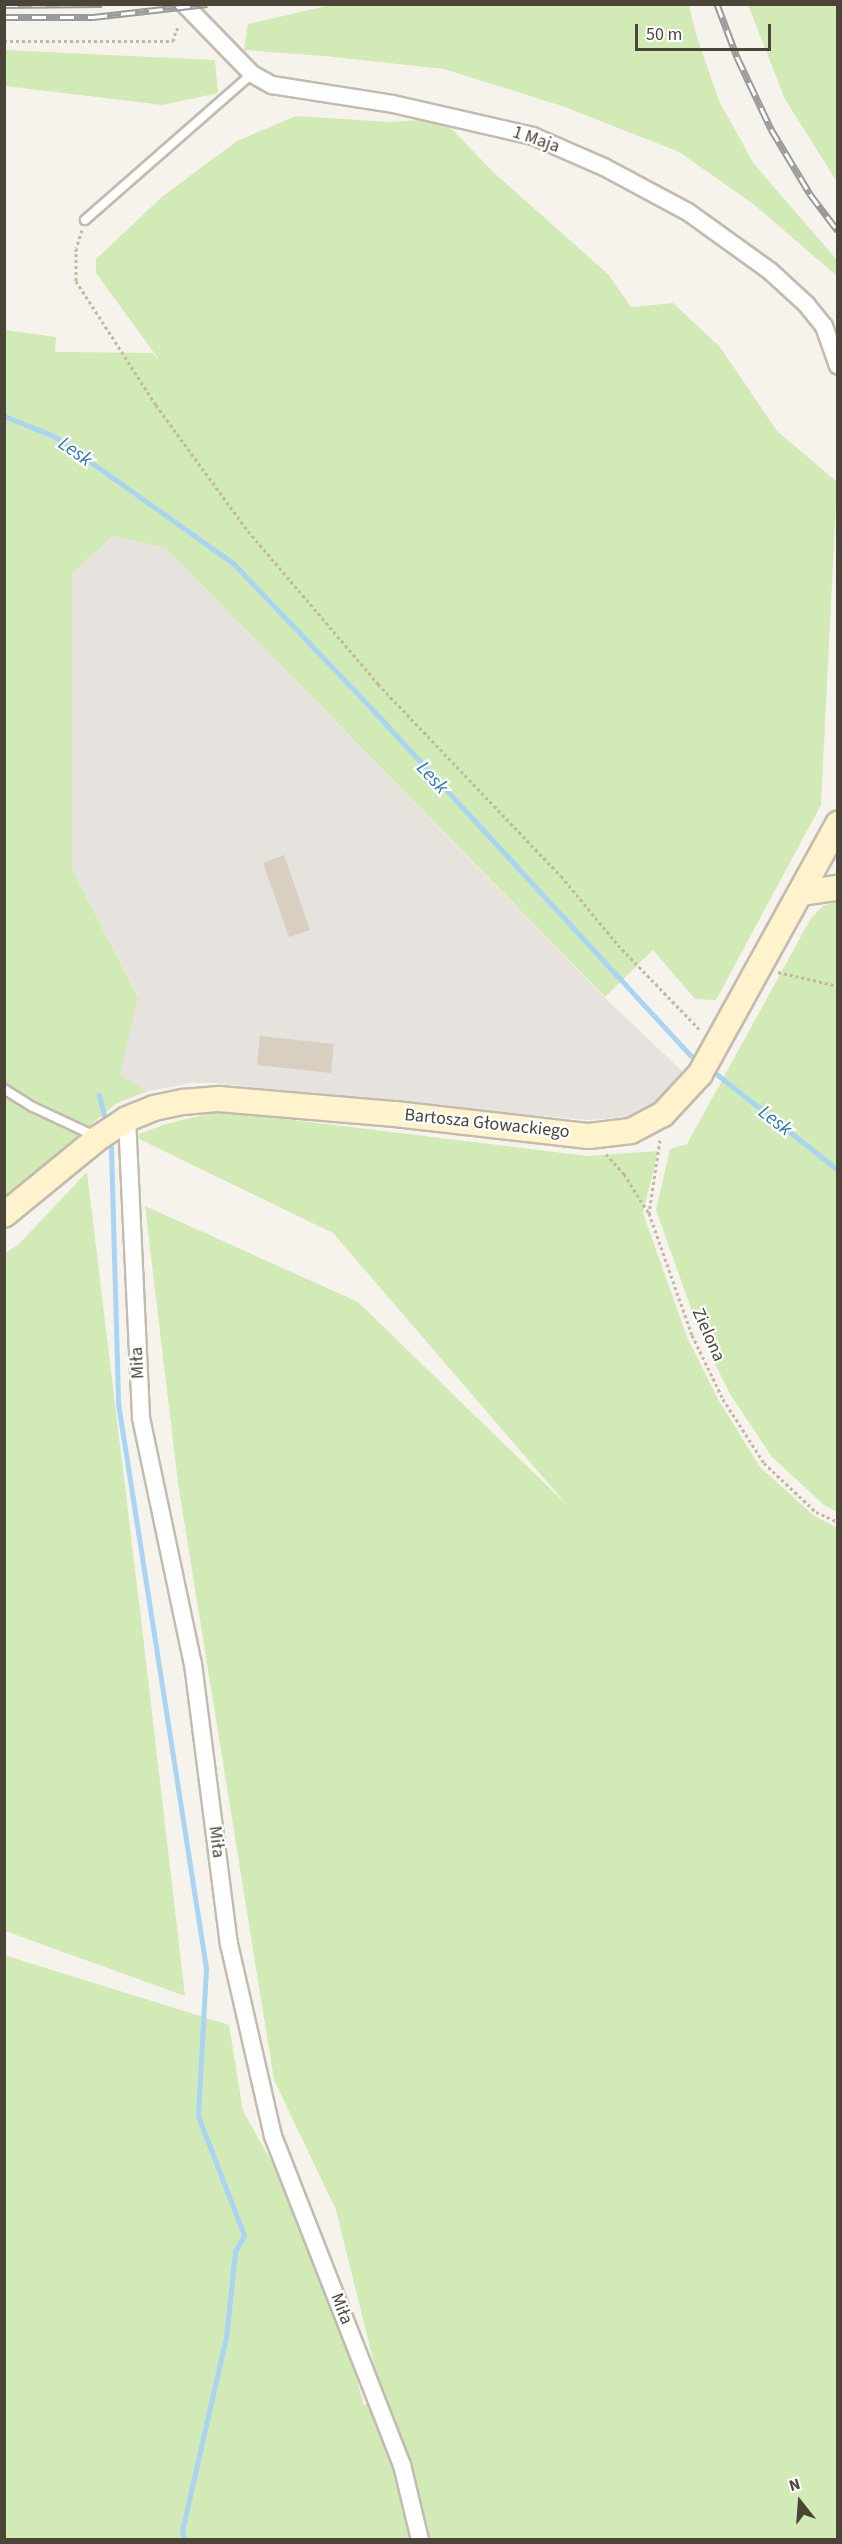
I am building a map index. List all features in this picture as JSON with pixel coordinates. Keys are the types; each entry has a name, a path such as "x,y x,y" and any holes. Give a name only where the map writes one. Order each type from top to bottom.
{"street":[{"name":"1 Maja","path":"184,4 252,75 272,85 393,104 533,136 604,167 688,212 770,272 806,304 824,326 837,366"},
{"name":"Bartosza Głowackiego","path":"4,1215 98,1138 127,1119 154,1108 219,1099 395,1114 589,1136 631,1131 663,1114 709,1059 837,824"},
{"path":"801,893 837,888"},
{"name":"Miła","path":"127,1119 141,1418 193,1664 229,1944 273,2136 402,2465 420,2540"}],"lane":[{"path":"85,220 252,75"},
{"path":"4,1089 33,1107 98,1138"}],"path":[{"path":"4,41 173,41"},
{"path":"85,220 76,248 76,281 156,405 248,531 378,684 561,876 709,1059"},
{"path":"759,968 837,986"},
{"name":"Zielona","path":"663,1114 649,1213 692,1335 723,1399 764,1463 816,1512 837,1522"},
{"path":"589,1136 624,1174 649,1213"}],"shaded area":[{"path":"113,536 166,548 604,997 685,1074 663,1099 640,1116 590,1120 393,1103 216,1083 191,1083 148,1091 120,1075 138,996 72,869 72,573"}],"green space":[{"path":"331,5 689,5 696,34 719,101 754,164 837,260 837,276 752,203 679,152 565,107 444,69 244,50 248,24"},
{"path":"748,5 837,5 837,182 785,99"},
{"path":"5,50 215,60 218,93 163,105 5,86"},
{"path":"296,116 391,122 421,120 448,125 493,172 608,274 631,307 673,303 720,347 777,431 837,482 821,805 716,1000 695,999 653,950 605,997 166,548 113,536 72,573 72,869 138,997 120,1075 148,1091 117,1103 5,1196 5,330 56,337 55,352 153,353 163,365 96,273 96,259 163,196 237,141"},
{"path":"838,902 837,1512 824,1505 772,1457 730,1394 699,1331 656,1210 670,1149 687,1144 811,918 823,906"},
{"path":"219,1111 587,1156 658,1151 643,1213 687,1337 719,1401 760,1467 813,1515 837,1528 837,2539 5,2539 4,1955 229,2025 243,2111 318,2244 364,2405 383,2400 336,2210 274,2080 178,1483 145,1206 358,1302 567,1505 333,1233 133,1136 166,1124"},
{"path":"87,1172 185,1996 5,1931 5,1253 18,1245"}],"building":[{"path":"284,855 310,930 289,937 263,863"},
{"path":"260,1036 334,1044 331,1073 257,1065"}],"waterway":[{"name":"Lesk","path":"4,416 54,436 233,563 370,707 690,1055 700,1061"},
{"name":"Lesk","path":"710,1069 838,1170"},
{"path":"99,1095 104,1115"},
{"path":"111,1148 118,1403 206,1968 198,2116 244,2235 235,2252 226,2337 182,2530 184,2540"}],"railway":[{"path":"4,5 102,4"},
{"path":"4,17 93,17 207,4"},
{"path":"717,4 737,57 771,129 810,194 838,231"}]}
